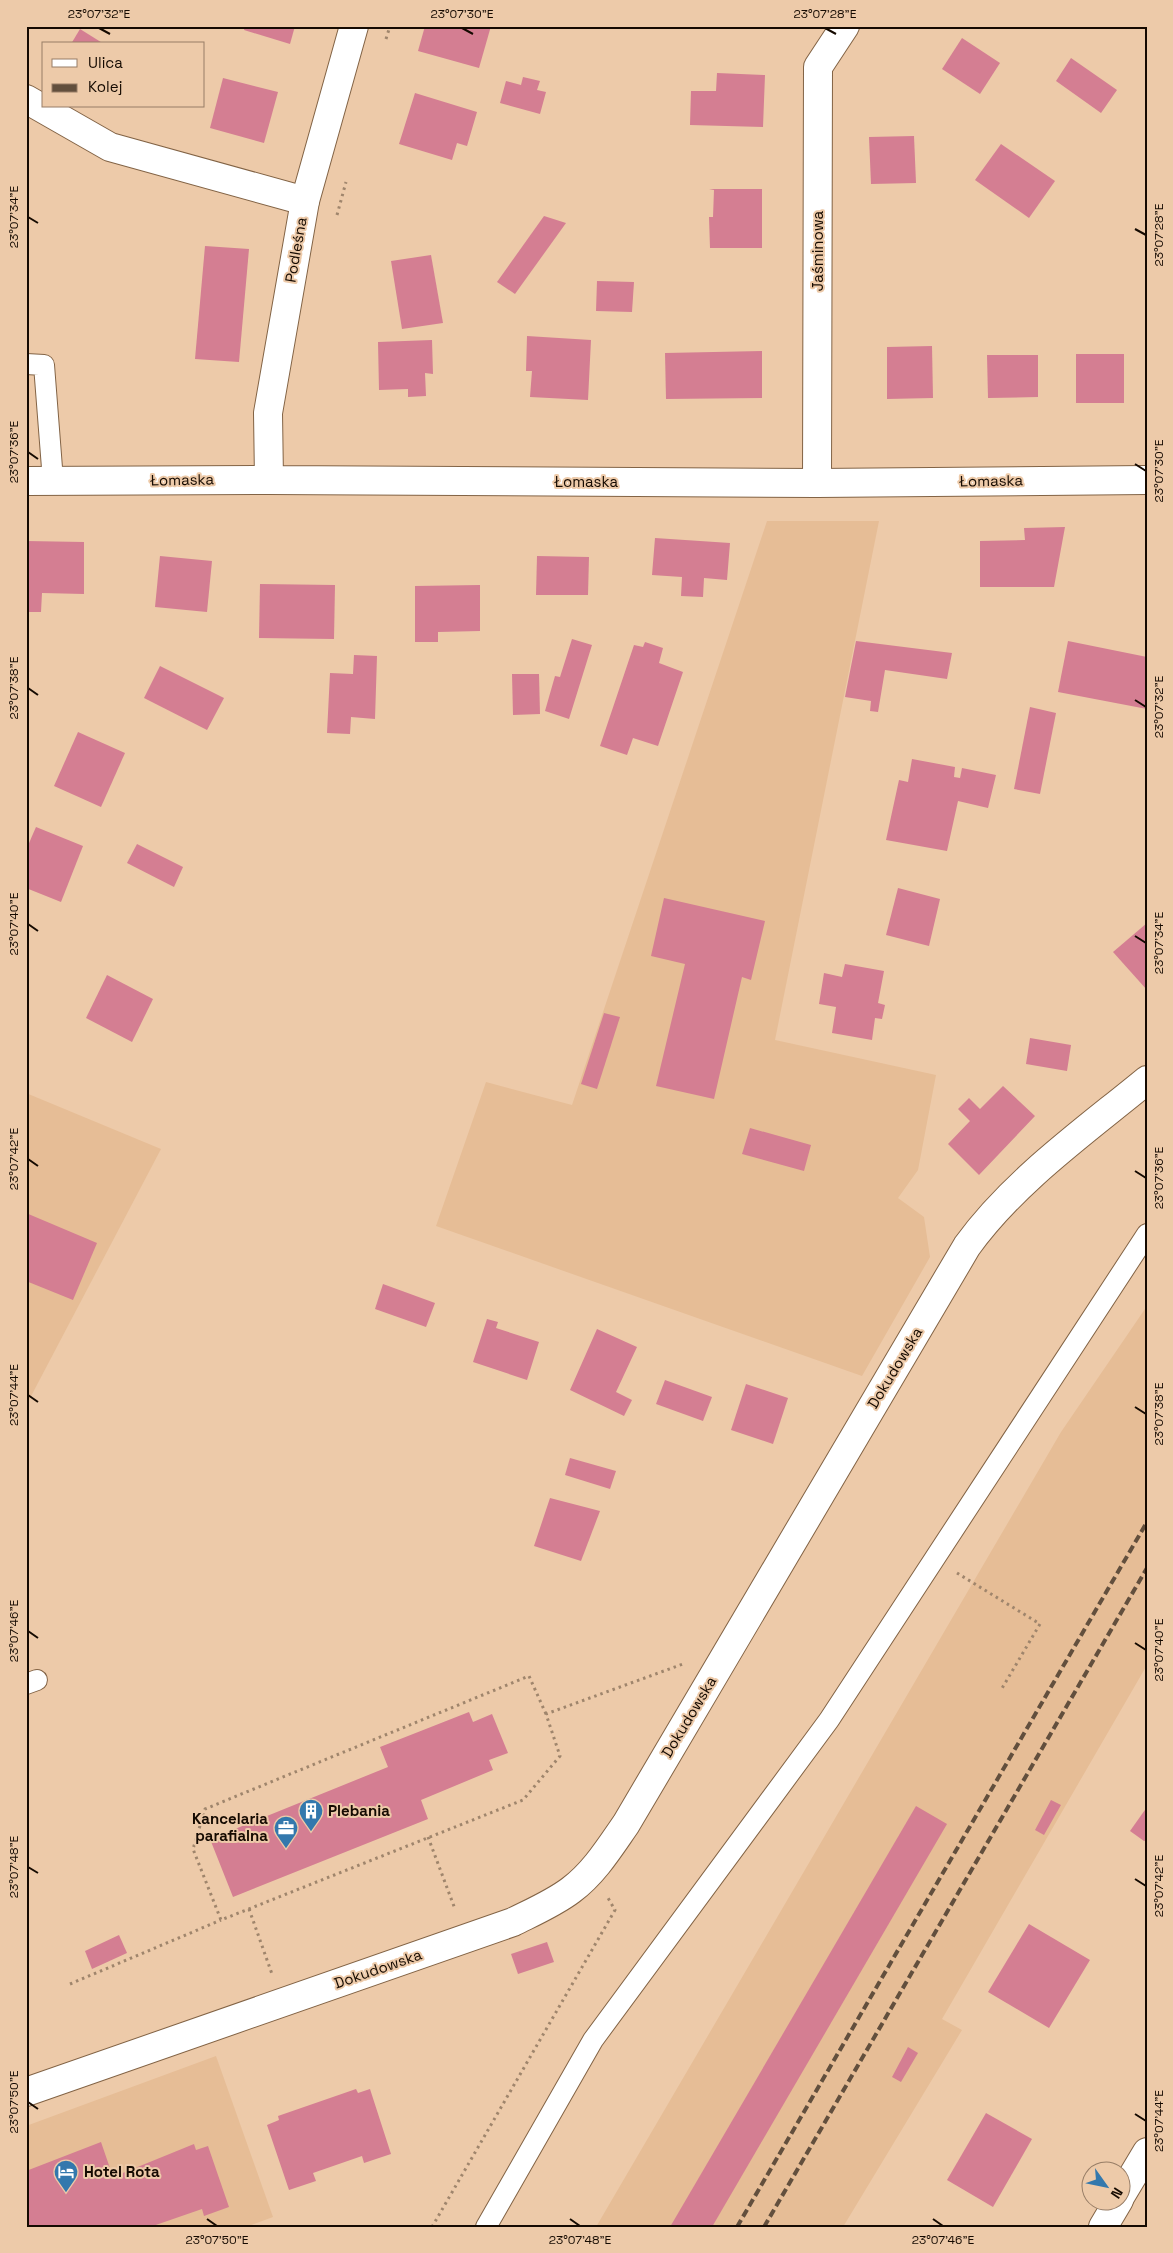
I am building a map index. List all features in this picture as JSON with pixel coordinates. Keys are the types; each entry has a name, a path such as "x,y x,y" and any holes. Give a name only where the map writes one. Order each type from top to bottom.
{"street":[{"name":"Podleśna","path":"269,480 268,413 305,201 354,26"},
{"name":"Jaśminowa","path":"817,483 818,68 845,26"},
{"path":"26,99 110,147 305,201"},
{"name":"Łomaska","path":"26,481 269,480 817,483 1147,480"},
{"name":"Dokudowska","path":"26,2092 513,1922 553,1903 587,1876 626,1824 967,1246 985,1221 1021,1186 1147,1080"},
{"path":"1130,2180 1147,2152"},
{"path":"1103,2227 1113,2210"}],"lane":[{"path":"26,364 44,365 53,481"},
{"path":"486,2227 593,2040 829,1720 1147,1234"}],"path":[{"path":"385,44 390,26"},
{"path":"337,216 347,179"},
{"path":"949,1568 1040,1624 1001,1690"},
{"path":"546,1714 684,1664"},
{"path":"70,1984 221,1920 523,1800 560,1756 546,1714 529,1676 204,1808 193,1849 221,1920"},
{"path":"428,1837 466,1938"},
{"path":"432,2227 615,1910 603,1891 587,1876"},
{"path":"249,1909 282,2002"}],"shaded area":[{"path":"767,521 879,521 775,1040 936,1075 918,1170 898,1198 924,1217 930,1257 862,1376 436,1226 486,1082 572,1105"},
{"path":"26,1093 161,1149 29,1400 26,1399"},
{"path":"1147,1306 1147,1665 942,2019 962,2030 843,2227 596,2227 1061,1432"},
{"path":"216,2056 273,2217 246,2227 26,2227 26,2126"}],"building":[{"path":"245,26 295,26 290,44 244,30"},
{"path":"425,26 491,26 479,68 418,51"},
{"path":"80,29 101,42 72,42"},
{"path":"962,38 1000,63 980,94 942,69"},
{"path":"1071,58 1117,90 1101,113 1056,81"},
{"path":"717,73 765,75 763,127 690,125 691,91 716,91"},
{"path":"523,77 540,81 537,90 546,92 540,114 500,103 506,81 521,85"},
{"path":"223,78 278,92 264,143 210,128"},
{"path":"415,93 477,112 467,146 457,143 452,160 399,144"},
{"path":"914,136 916,183 871,184 869,137"},
{"path":"1001,144 1055,181 1029,218 975,180"},
{"path":"709,189 762,189 762,248 710,248 709,217 713,217 714,190"},
{"path":"544,216 566,223 515,294 497,282"},
{"path":"205,246 249,249 239,362 195,359"},
{"path":"431,255 443,323 402,329 391,261"},
{"path":"597,281 634,282 632,312 596,311"},
{"path":"527,336 591,340 588,400 530,397 532,371 526,371"},
{"path":"432,340 433,374 425,373 426,396 408,397 408,389 379,390 378,342"},
{"path":"932,346 933,398 887,399 887,347"},
{"path":"762,351 762,398 666,399 665,353"},
{"path":"1076,354 1124,354 1124,403 1076,403"},
{"path":"987,355 1038,355 1038,397 988,398"},
{"path":"1065,527 1054,587 980,587 980,541 1025,540 1024,528"},
{"path":"655,538 730,543 727,580 704,578 703,597 681,596 682,577 652,575"},
{"path":"26,541 84,542 84,594 42,593 41,612 26,612"},
{"path":"160,556 212,561 207,612 155,607"},
{"path":"537,556 589,557 588,595 536,595"},
{"path":"260,584 335,585 334,639 259,638"},
{"path":"480,585 480,631 438,632 438,642 415,642 415,586"},
{"path":"572,639 592,645 569,719 545,711 555,676 560,677"},
{"path":"856,641 952,653 947,679 885,670 878,712 870,711 871,701 845,697"},
{"path":"1068,641 1147,657 1147,709 1058,692"},
{"path":"645,642 663,648 659,663 683,672 658,746 633,738 627,755 600,746 634,645 643,647"},
{"path":"354,655 377,656 375,719 351,717 350,734 327,733 330,673 353,674"},
{"path":"160,666 224,698 207,730 144,698"},
{"path":"512,674 539,674 540,714 513,715"},
{"path":"1030,707 1056,713 1040,794 1014,789"},
{"path":"78,732 125,753 101,807 54,786"},
{"path":"912,759 955,767 954,777 960,778 962,768 996,775 988,808 958,801 947,851 886,840 899,780 908,782"},
{"path":"36,827 83,846 61,902 26,888 26,850"},
{"path":"137,844 183,867 174,887 127,863"},
{"path":"898,888 940,899 929,946 886,935"},
{"path":"664,898 765,921 751,980 742,977 714,1099 656,1086 685,964 651,956"},
{"path":"1147,923 1147,990 1113,952"},
{"path":"845,964 884,971 878,1003 885,1005 882,1019 875,1018 872,1040 832,1033 836,1007 819,1004 824,973 842,977"},
{"path":"107,975 153,999 132,1042 86,1018"},
{"path":"604,1013 620,1017 597,1089 581,1084"},
{"path":"1030,1038 1071,1045 1067,1071 1026,1064"},
{"path":"1003,1086 1035,1116 979,1175 948,1144 970,1121 958,1109 969,1098 980,1109"},
{"path":"750,1128 811,1145 804,1171 742,1154"},
{"path":"26,1213 97,1243 73,1300 26,1281"},
{"path":"383,1284 435,1303 426,1327 375,1309"},
{"path":"487,1319 498,1322 496,1328 539,1342 527,1380 473,1362"},
{"path":"597,1329 637,1347 616,1392 632,1400 624,1416 570,1390"},
{"path":"665,1380 712,1397 703,1421 656,1404"},
{"path":"746,1384 788,1398 773,1444 731,1430"},
{"path":"570,1458 616,1471 610,1489 565,1475"},
{"path":"550,1498 600,1511 581,1561 534,1546"},
{"name":"Plebania","path":"469,1712 473,1722 492,1714 508,1753 489,1760 493,1770 421,1800 428,1819 233,1897 210,1839 388,1767 380,1747"},
{"path":"1051,1800 1061,1805 1044,1835 1035,1830"},
{"path":"916,1806 947,1824 712,2227 670,2227"},
{"path":"1147,1807 1147,1840 1144,1841 1130,1831"},
{"path":"1029,1924 1090,1960 1049,2028 988,1992"},
{"path":"119,1935 127,1953 92,1969 85,1951"},
{"path":"547,1942 554,1962 518,1974 511,1954"},
{"path":"908,2047 918,2053 901,2082 892,2077"},
{"path":"356,2089 358,2093 370,2089 391,2154 364,2163 362,2156 313,2173 316,2181 289,2190 267,2125 279,2120 278,2116"},
{"path":"986,2113 1032,2139 993,2207 947,2180"},
{"path":"101,2142 113,2177 194,2144 196,2150 208,2146 229,2207 204,2216 202,2209 150,2227 26,2227 26,2171"}],"railway":[{"path":"737,2227 1147,1522"},
{"path":"764,2227 1147,1568"}],"place":[{"name":"Plebania","path":"311,1832"},
{"name":"Kancelaria parafialna","path":"286,1849"},
{"name":"Hotel Rota","path":"66,2193"}]}
